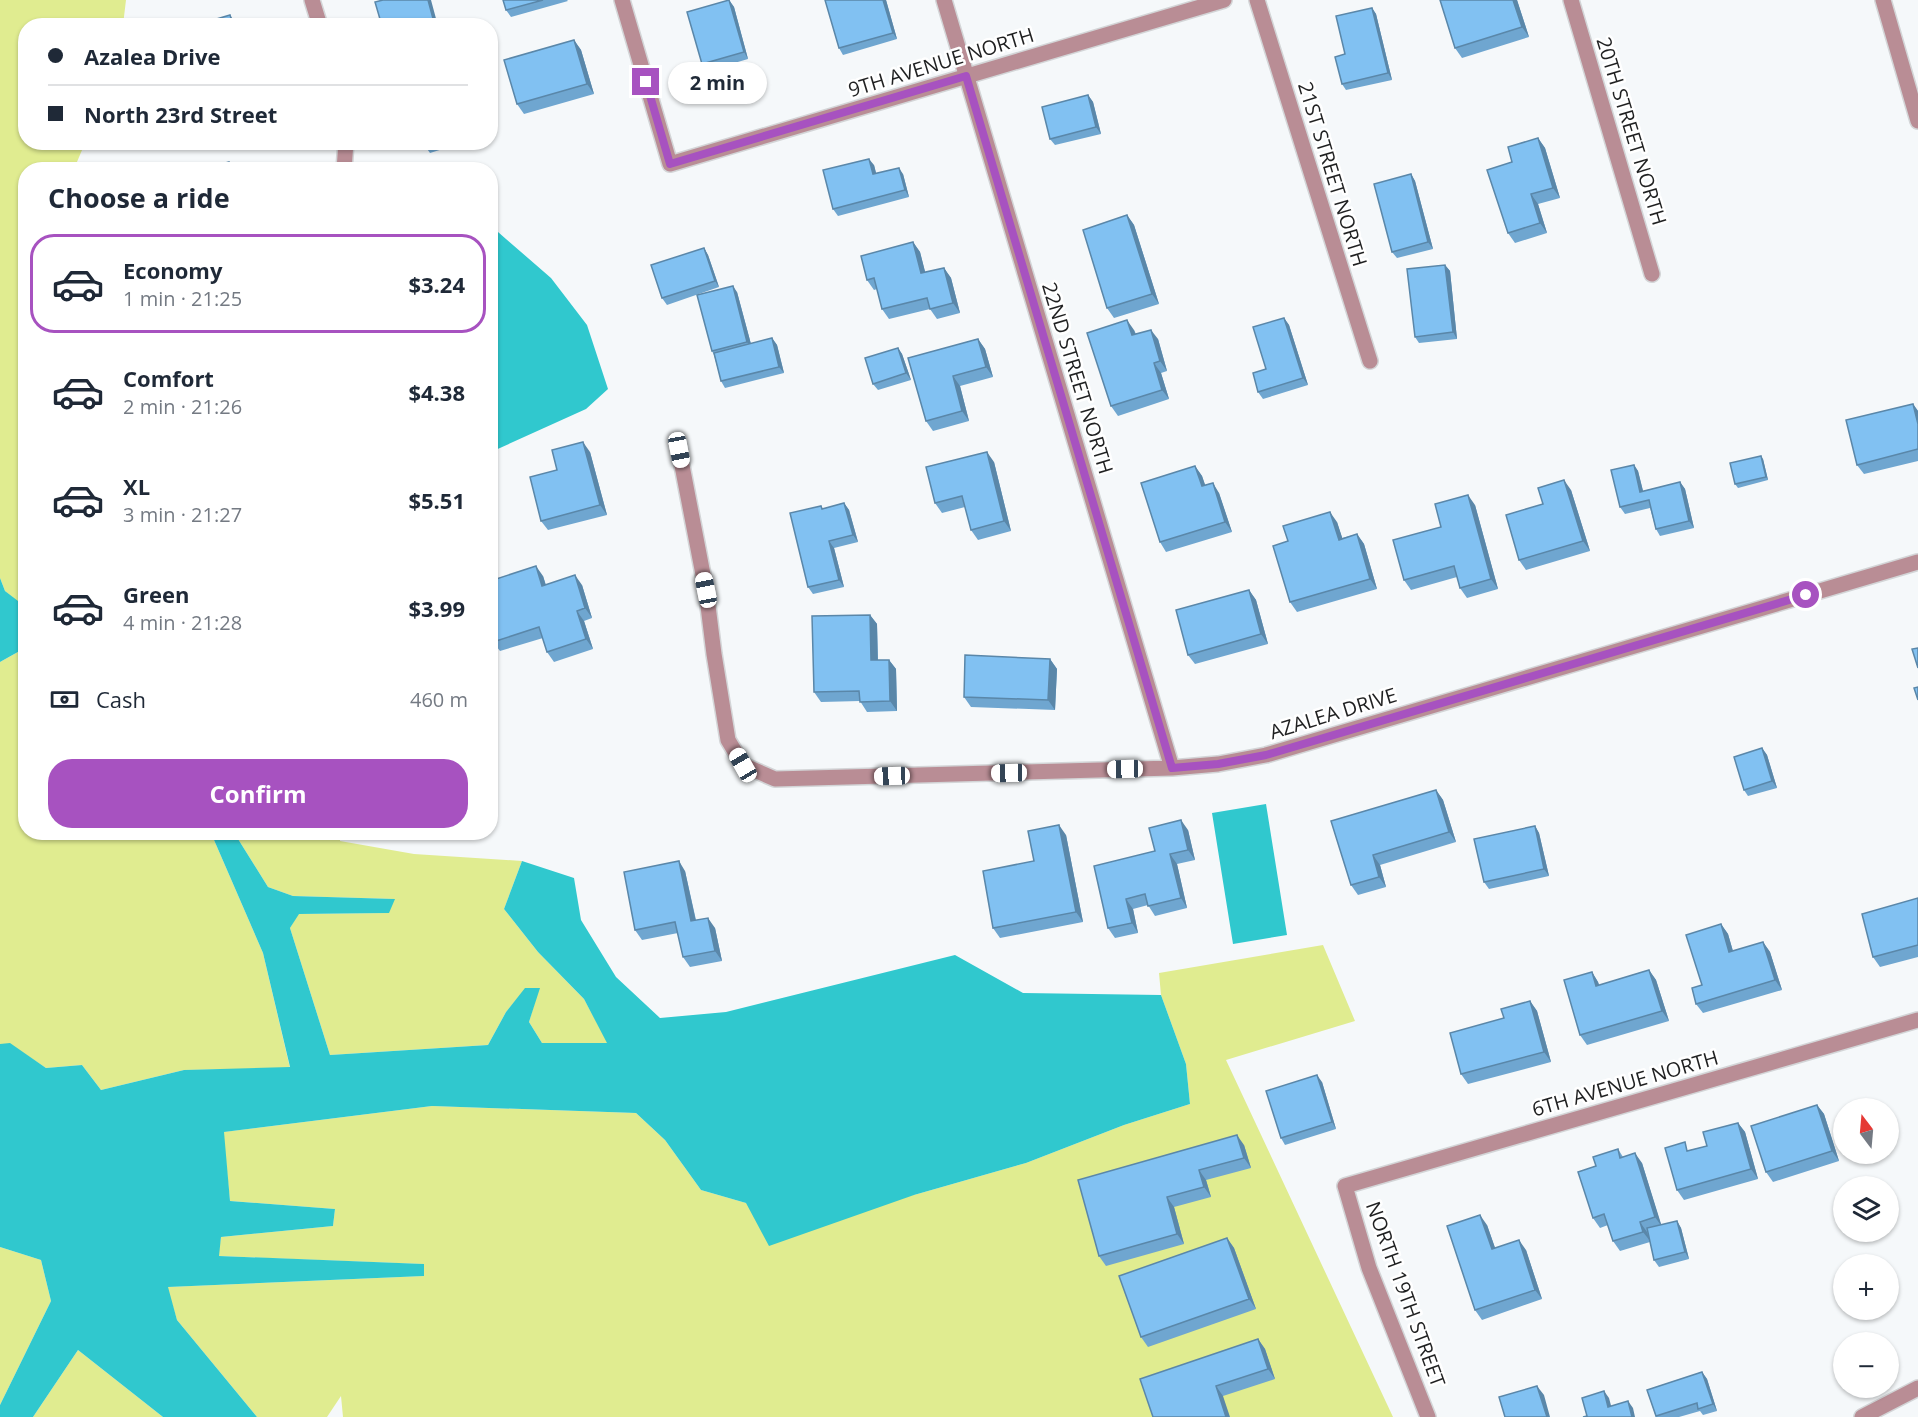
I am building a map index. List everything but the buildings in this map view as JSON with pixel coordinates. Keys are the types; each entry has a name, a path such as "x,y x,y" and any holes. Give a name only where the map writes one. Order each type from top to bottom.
{"street":[{"path":"312,0 318,18"},
{"name":"9TH AVENUE NORTH","path":"622,0 670,164 1224,0"},
{"name":"22ND STREET NORTH","path":"944,0 1172,768"},
{"name":"21ST STREET NORTH","path":"1257,0 1370,361"},
{"name":"20TH STREET NORTH","path":"1571,0 1652,274"},
{"path":"1883,0 1918,121"},
{"name":"AZALEA DRIVE","path":"679,450 706,590 728,740 743,765 775,779 1172,768 1218,764 1266,755 1918,562"},
{"name":"6TH AVENUE NORTH","path":"1345,1186 1918,1020"},
{"name":"NORTH 19TH STREET","path":"1345,1186 1369,1268 1428,1417"},
{"path":"1862,1417 1918,1388"}],"green space":[{"path":"0,0 126,0 124,18 18,18 18,150 82,150 77,162 18,162 18,602 5,591 0,578"},
{"path":"18,652 18,840 214,840 263,953 290,1068 184,1070 101,1090 82,1065 46,1068 10,1044 0,1044 0,662"},
{"path":"239,840 340,840 414,854 522,861 504,909 538,952 584,999 608,1043 542,1043 529,1022 539,988 526,988 506,1012 488,1045 330,1055 290,928 298,914 388,913 394,899 293,896 268,887"},
{"path":"1323,945 1355,1021 1226,1060 1393,1417 343,1417 341,1396 327,1417 257,1417 177,1320 167,1287 424,1276 423,1264 218,1256 221,1237 333,1226 335,1209 230,1201 223,1132 432,1106 636,1113 665,1140 701,1190 746,1203 914,1195 1026,1163 1124,1125 1190,1104 1186,1064 1161,995 1159,973"},
{"path":"0,1247 41,1260 51,1301 0,1405"},
{"path":"78,1350 163,1417 33,1417"}],"water":[{"path":"498,232 551,278 587,325 608,389 586,409 498,449"},
{"path":"0,578 5,591 18,601 18,652 0,662"},
{"path":"1266,804 1287,935 1233,944 1212,813"},
{"path":"214,840 239,840 268,887 293,896 395,899 389,913 299,914 290,928 330,1055 488,1045 506,1012 525,988 540,988 529,1022 542,1043 607,1043 584,999 538,952 504,909 522,861 574,878 581,920 616,977 660,1018 726,1012 955,955 1023,993 1161,995 1186,1064 1190,1104 1124,1125 1026,1163 914,1195 769,1246 746,1203 701,1190 665,1140 636,1113 432,1106 224,1132 230,1201 335,1209 333,1226 221,1237 219,1256 424,1264 424,1276 168,1287 177,1320 257,1417 163,1417 78,1350 33,1417 0,1417 0,1405 51,1301 41,1260 0,1247 0,1044 10,1043 46,1068 82,1065 101,1090 184,1070 290,1067 263,953"}],"route":[{"path":"646,82 670,164 966,76 1172,768 1218,764 1266,755 1806,595"}]}
